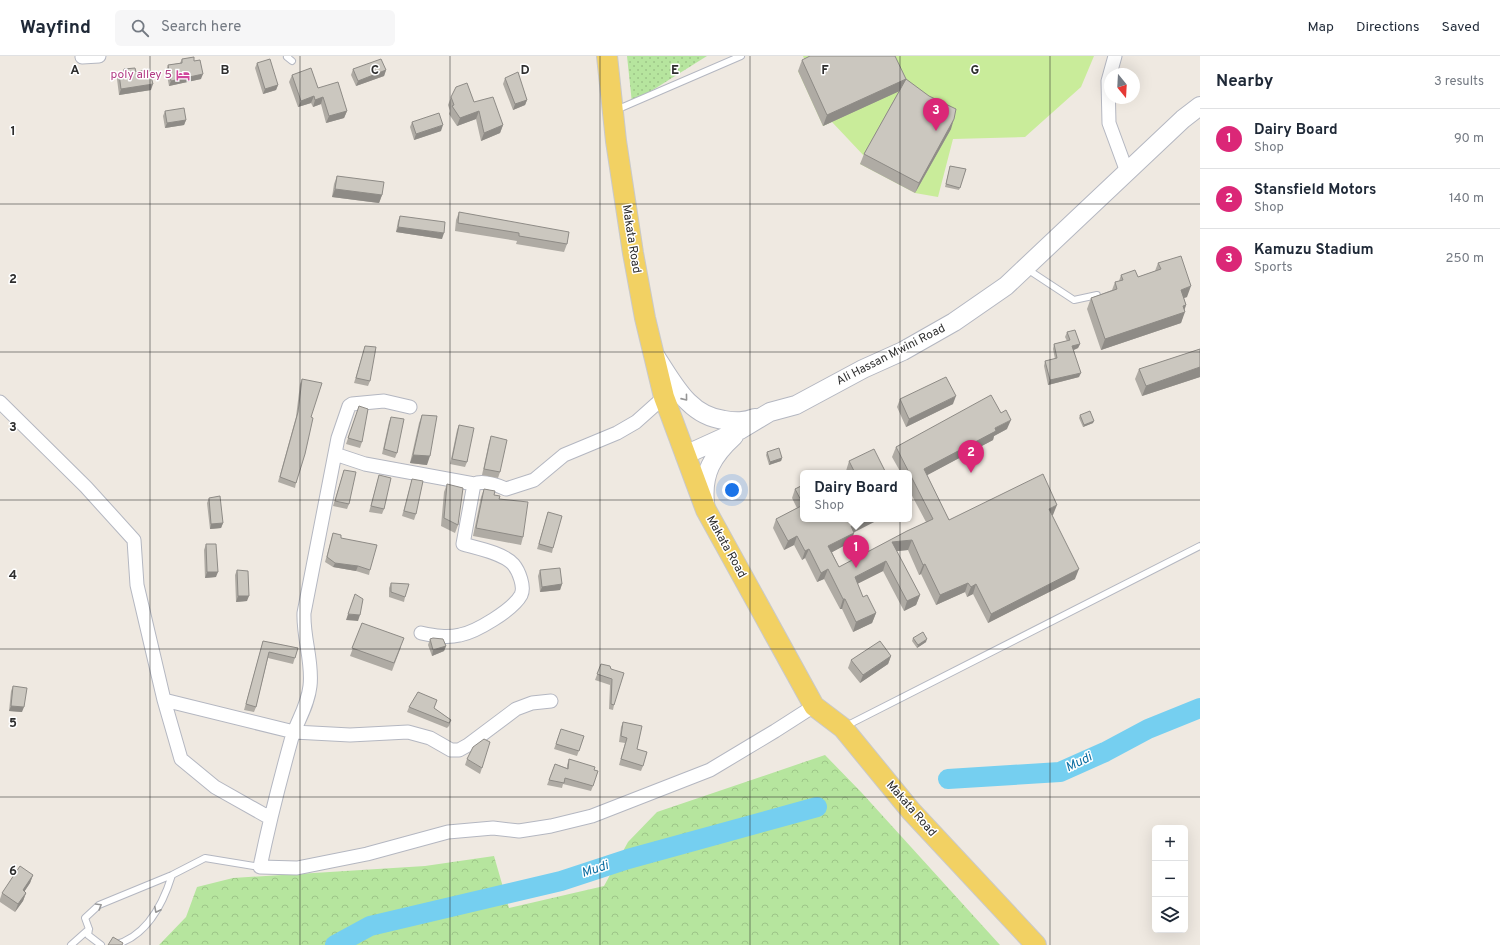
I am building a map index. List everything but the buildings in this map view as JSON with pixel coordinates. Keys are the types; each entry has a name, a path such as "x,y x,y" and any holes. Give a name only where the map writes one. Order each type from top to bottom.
{"main road":[{"name":"Makata Road","path":"607,56 616,141 633,253 645,318 664,397 706,510 814,706 843,728 911,811 1036,945"},
{"name":"Ali Hassan Mwini Road","path":"685,456 740,430 770,412 796,405 863,369 903,351 954,322 1006,286 1183,119 1200,106"},
{"path":"654,355 686,401 701,414 719,420 740,422 770,412"},
{"path":"706,510 704,488 705,476 726,443 740,430"}],"street":[{"path":"82,57 99,56"},
{"path":"1112,68 1115,56"},
{"path":"1109,104 1109,123 1127,172"},
{"path":"335,454 365,464 474,484 478,482 496,485 506,489 534,480 564,455 617,433 636,422 664,397"},
{"path":"0,402 86,487 134,540 137,585 164,700 181,759 215,787 270,818"},
{"path":"410,407 384,402 352,404 349,406 338,438 304,613 311,685 308,701 294,732 270,818 260,867 297,868 367,854 448,832 493,828 519,831 551,826 592,816 710,770 814,706"},
{"path":"421,633 441,637 461,635 492,620 513,605 522,594 522,584 513,564 493,553 463,544 474,484"},
{"path":"164,700 294,732 350,734 408,732 430,738 451,750 459,750 468,746 516,709 532,702 551,701"}],"lane":[{"path":"614,111 741,56"},
{"path":"1026,268 1074,300 1097,295"},
{"path":"843,728 1200,546"},
{"path":"101,945 88,935 89,929 85,918 99,905 172,875 205,858 260,867"},
{"path":"114,945 123,943 143,929 156,914 172,875"},
{"path":"71,945 89,929"}],"green space":[{"path":"627,56 707,56 632,103"},
{"path":"803,56 1094,56 1081,87 1025,137 953,139 938,197 915,193 860,164 865,157 832,122 823,126 798,71 807,66"},
{"path":"825,755 861,792 1000,945 159,945 186,917 197,887 233,878 425,866 494,856 509,908 604,886 628,842 657,812"}],"waterway":[{"name":"Mudi","path":"948,779 1060,772 1105,752 1148,729 1200,708"},
{"name":"Mudi","path":"335,945 370,926 561,881 628,859 817,807"}],"place":[{"name":"poly alley 5","path":"183,75"},
{"name":"Kamuzu Stadium","path":"936,131"},
{"name":"Stansfield Motors","path":"971,473"},
{"name":"Dairy Board","path":"856,568"}]}
